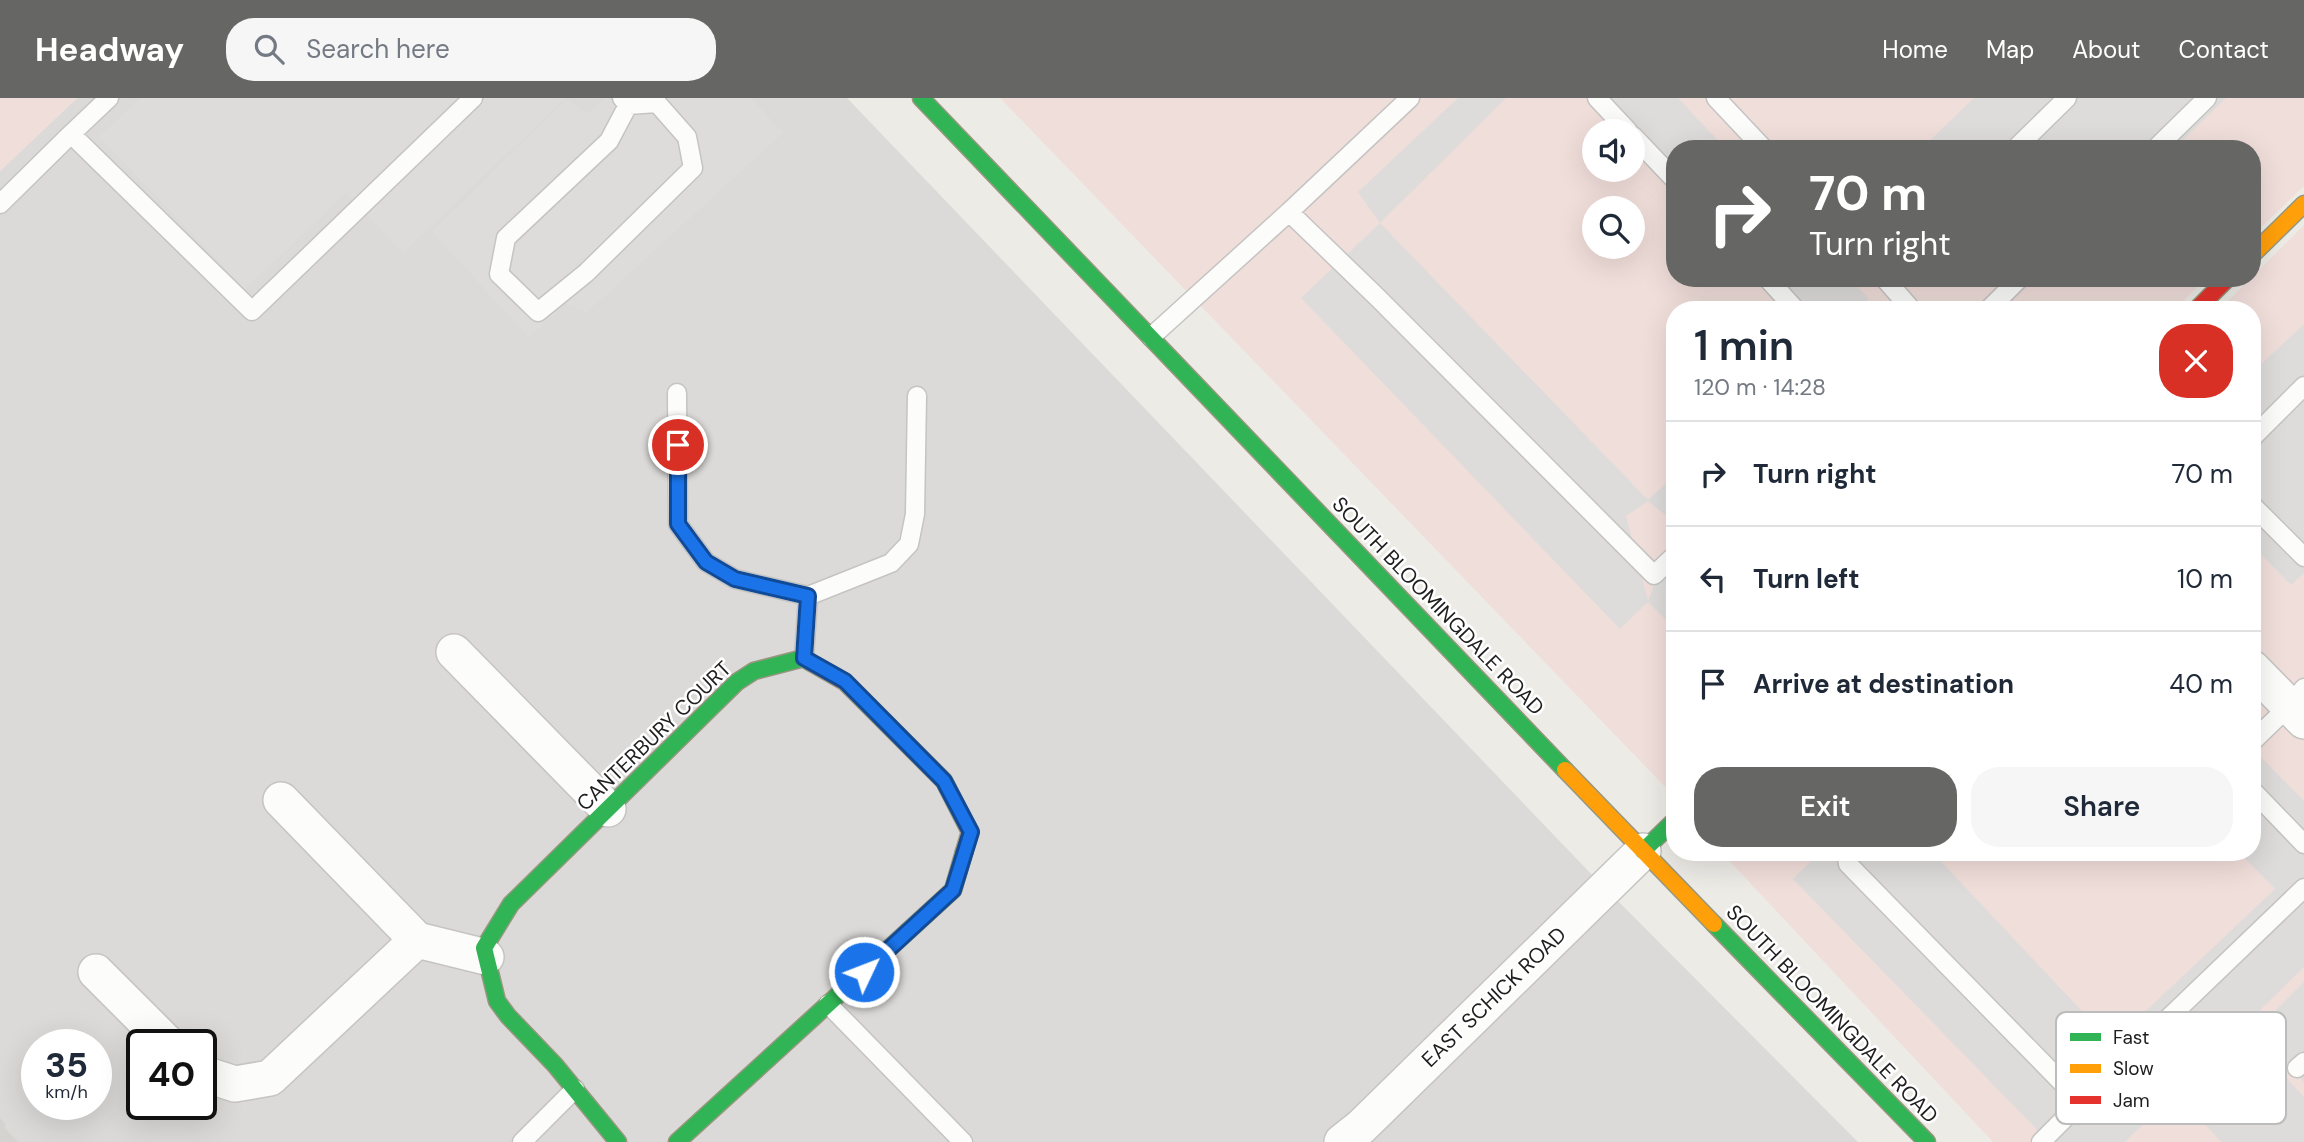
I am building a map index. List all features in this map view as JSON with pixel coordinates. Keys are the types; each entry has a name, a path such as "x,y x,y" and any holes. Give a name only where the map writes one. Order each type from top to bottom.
{"street":[{"name":"SOUTH BLOOMINGDALE ROAD","path":"921,98 1643,851 1927,1142"},
{"path":"2261,246 2304,204"},
{"path":"2205,301 2219,287"},
{"path":"454,652 608,809"},
{"path":"677,1142 953,890 971,832 944,781 845,681 804,658"},
{"name":"CANTERBURY COURT","path":"486,957 484,948 511,904 737,682 754,671 804,658"},
{"path":"2261,675 2299,705"},
{"path":"282,800 417,940 486,957 497,1001 618,1142"},
{"path":"1643,851 1666,829"},
{"name":"EAST SCHICK ROAD","path":"1342,1142 1370,1118 1643,851"},
{"path":"217,1078 235,1084 270,1078 417,940"},
{"path":"96,972 153,1029"}],"lane":[{"path":"0,204 109,98"},
{"path":"71,134 252,311 473,98"},
{"path":"1151,337 1410,98"},
{"path":"1597,98 1617,119"},
{"path":"1716,98 1756,140"},
{"path":"2024,140 2067,98"},
{"path":"2164,140 2207,98"},
{"path":"625,102 657,103 687,137 693,168 586,273 538,312 499,274 506,239 609,141 625,102"},
{"path":"1645,149 1666,171"},
{"path":"1289,212 1654,575 1666,564"},
{"path":"1776,287 1788,301"},
{"path":"1892,287 1904,301"},
{"path":"1997,301 2011,287"},
{"path":"2261,429 2304,386"},
{"path":"677,393 678,524 706,562 735,579 808,596 891,563 909,544 915,514 917,396"},
{"path":"2261,514 2304,557"},
{"path":"804,658 808,596"},
{"path":"2261,735 2299,705"},
{"path":"2261,799 2304,844"},
{"path":"1848,861 2056,1076"},
{"path":"2175,1012 2304,888"},
{"path":"828,1004 963,1142"},
{"path":"522,1142 575,1089"},
{"path":"2041,1142 2059,1124"}],"shaded area":[{"path":"0,98 77,98 0,171"},
{"path":"77,98 847,98 1597,880 1858,1142 0,1142 0,171"},
{"path":"140,98 565,98 403,253 346,193 245,289 99,137"},
{"path":"605,98 751,98 783,133 587,312 565,304 529,337 432,232 567,99 587,114"},
{"path":"1000,98 2304,98 2304,186 2261,227 2261,140 1666,140 1666,287 2198,287 2183,301 1666,301 1666,788"},
{"path":"1458,98 1506,98 1380,223 1358,192"},
{"path":"1609,98 1678,98 1718,140 1666,140 1666,158 1645,136 1645,119 1629,119"},
{"path":"1974,98 2226,98 2183,140 1930,140"},
{"path":"1380,223 1648,500 1666,483 1666,516 1648,501 1626,516 1648,601 1666,554 1666,620 1648,602 1620,629 1301,298"},
{"path":"2304,225 2304,1142 1993,1142 1729,861 2261,861 2261,301 2228,301 2242,287 2261,287 2261,268"},
{"path":"1788,287 1858,287 1869,299 1867,301 1802,301"},
{"path":"2304,324 2304,573 2291,585 2261,554 2261,365"},
{"path":"2261,757 2304,801 2304,967 2258,1012 2145,1012 2275,889 2248,861 2261,861"},
{"path":"1812,861 1940,861 2083,1012 2056,1012 2056,1124 2143,1124 2125,1142 2049,1142 1793,879"},
{"path":"2304,982 2304,1082 2286,1064 2286,1012 2274,1012"},
{"path":"2286,1077 2304,1097 2304,1142 2221,1142 2205,1124 2286,1124"}],"building":[{"path":"0,1118 6,1125 4,1127 18,1142 0,1142"}],"traffic: fast":[{"path":"921,98 1565,770"},
{"path":"618,1142 555,1065 497,1001 484,948 511,904 737,682 754,671 804,658 810,662"},
{"path":"1643,851 1666,829"},
{"path":"677,1142 953,890 964,852"},
{"path":"1714,924 1927,1142"}],"traffic: slow":[{"path":"2261,246 2304,204"},
{"path":"1565,770 1714,924"}],"traffic: jam":[{"path":"2205,301 2219,287"},
{"path":"810,662 845,682 944,781 970,832 964,852"}],"route":[{"path":"678,445 678,524 706,562 735,579 808,596 804,658 845,681 944,781 971,832 953,890 864,972"}]}
